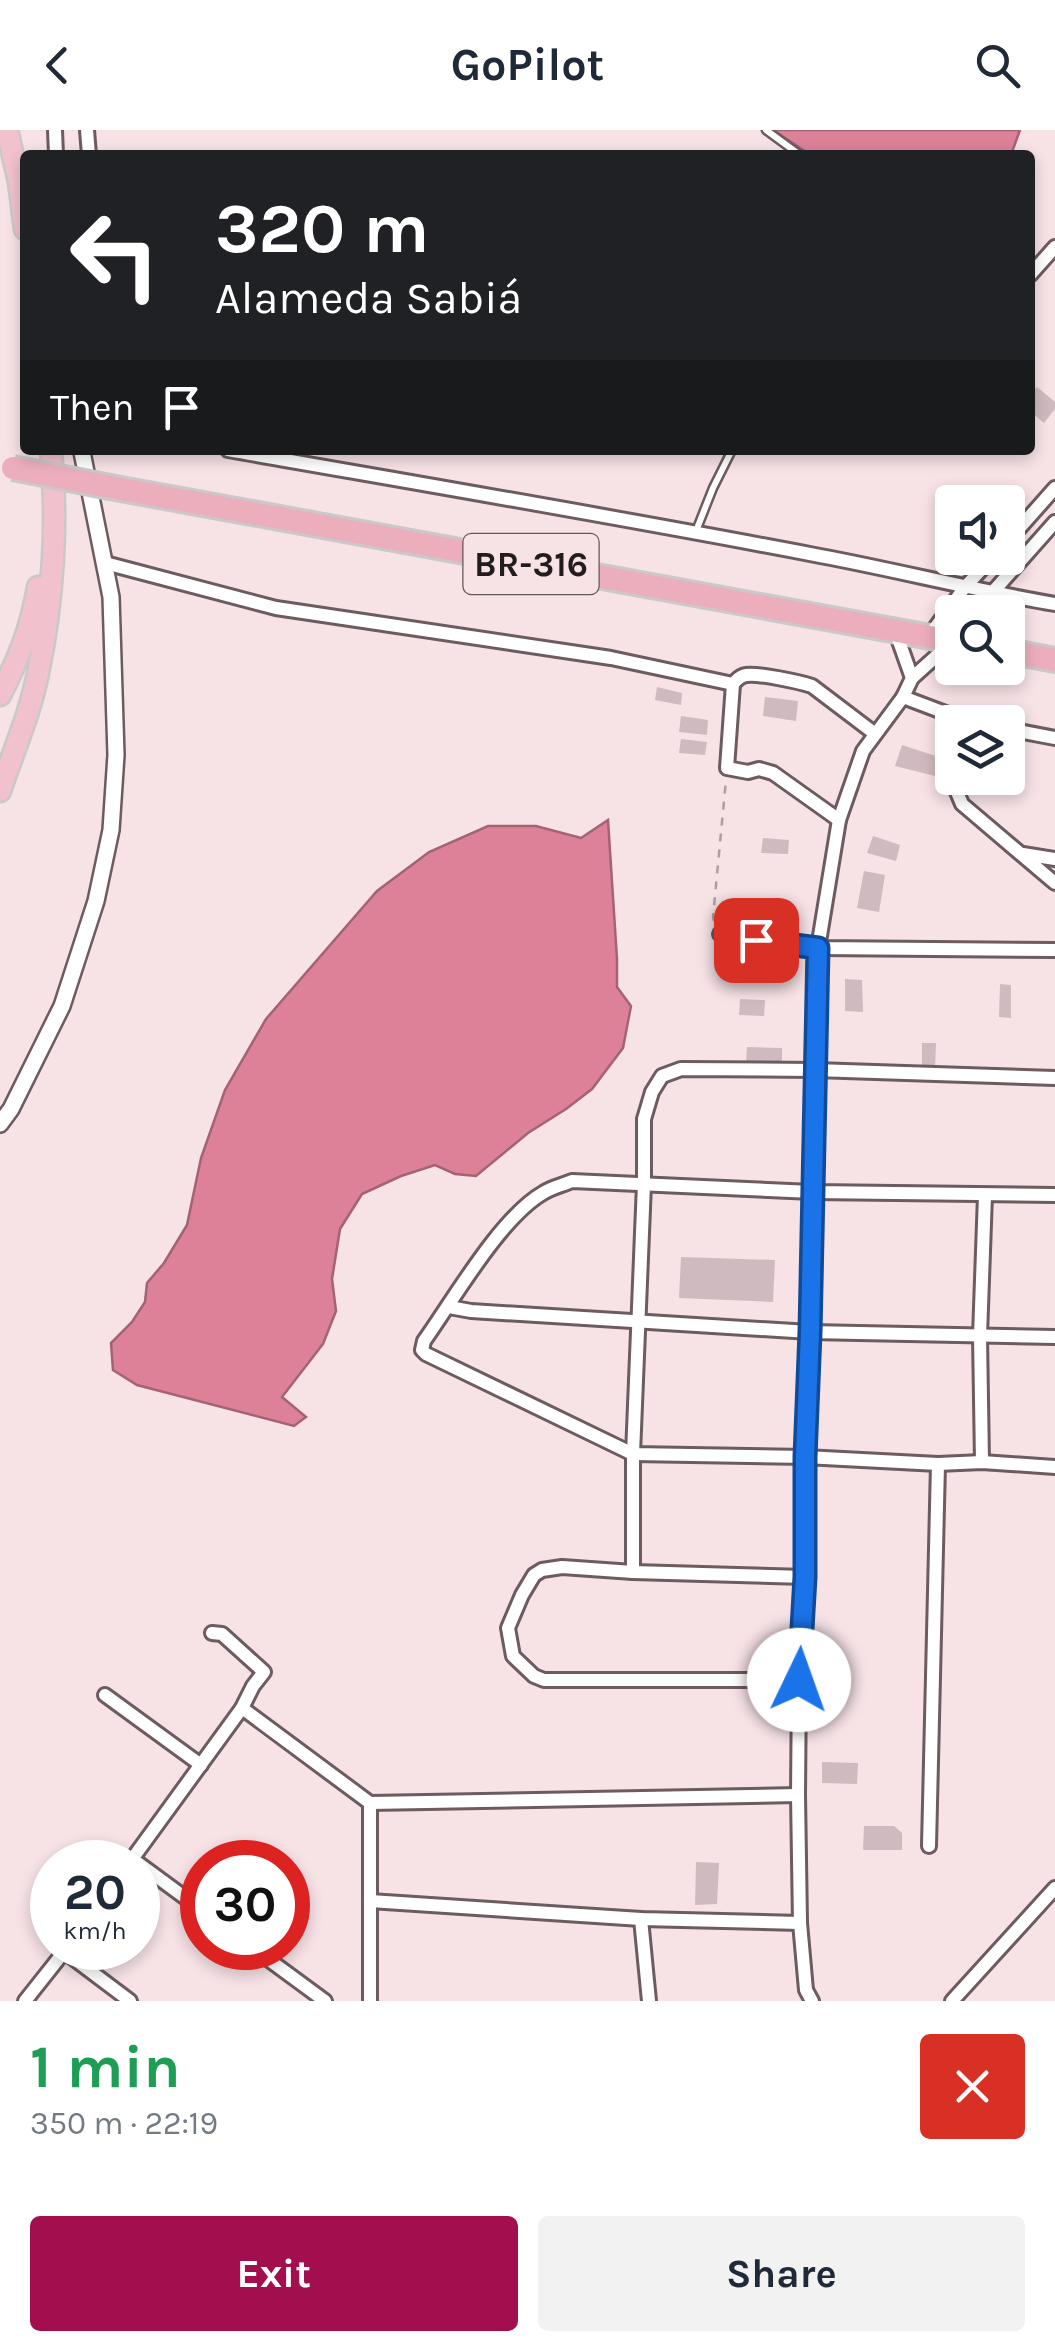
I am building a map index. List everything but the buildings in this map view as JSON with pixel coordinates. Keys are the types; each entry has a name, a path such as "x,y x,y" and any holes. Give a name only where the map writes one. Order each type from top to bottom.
{"highway":[{"name":"BR-316","path":"6,466 935,638"},
{"path":"1025,654 1055,660"}],"main road":[{"path":"7,130 20,182"},
{"path":"0,791 38,673 50,596 51,455"},
{"path":"0,695 31,624 54,491"}],"street":[{"path":"1035,269 1055,247"},
{"path":"0,1124 12,1110 62,1006 96,901 111,830 116,755 111,596 83,455"},
{"path":"257,455 696,532 1055,604"},
{"path":"1025,521 1055,488"},
{"path":"990,593 1055,522"},
{"path":"105,563 276,608 611,658 733,684"},
{"path":"962,595 976,575"},
{"path":"895,630 912,678"},
{"path":"809,1996 800,1923 798,1795 818,948 839,820 863,752 912,678 935,653"},
{"path":"839,820 773,773 726,768 733,684 746,674 812,686 874,733"},
{"path":"902,697 935,709"},
{"path":"1025,733 1055,738"},
{"path":"958,795 962,804 1055,883"},
{"path":"1022,854 1055,859"},
{"path":"720,934 818,948 1055,950"},
{"path":"633,1572 644,1119 652,1092 662,1076 681,1069 1055,1078"},
{"path":"1055,1195 813,1192 572,1181 544,1192 522,1209 487,1250 424,1341 422,1350 633,1454 1055,1467"},
{"path":"982,1462 984,1196"},
{"path":"448,1307 810,1332 1055,1337"},
{"path":"929,1846 938,1464"},
{"path":"799,1680 544,1680 512,1656 508,1628 522,1595 534,1575 542,1570 562,1567 805,1577"},
{"path":"149,1840 264,1672 222,1634 212,1633"},
{"path":"106,1695 201,1765"},
{"path":"242,1708 370,1803 798,1795"},
{"path":"370,1803 370,2001"},
{"path":"952,2001 1055,1888"},
{"path":"370,1902 800,1923"},
{"path":"640,1918 649,2001"},
{"path":"25,2001 50,1970"},
{"path":"91,1970 130,2001"},
{"path":"283,1970 325,2001"}],"lane":[{"path":"766,130 793,150"},
{"path":"696,532 730,455"}],"path":[{"path":"720,934 713,917 726,768"}],"shaded area":[{"path":"773,130 1020,130 1013,150 803,150"},
{"path":"608,820 617,987 631,1006 623,1048 592,1089 528,1133 476,1176 455,1174 435,1165 362,1194 340,1229 332,1279 336,1311 323,1344 282,1397 306,1417 294,1426 137,1385 113,1370 111,1343 145,1302 147,1283 187,1225 201,1158 225,1090 266,1019 377,891 429,852 488,826 536,826 581,838"}],"route":[{"path":"756,940 818,948 805,1577 799,1680"}]}
